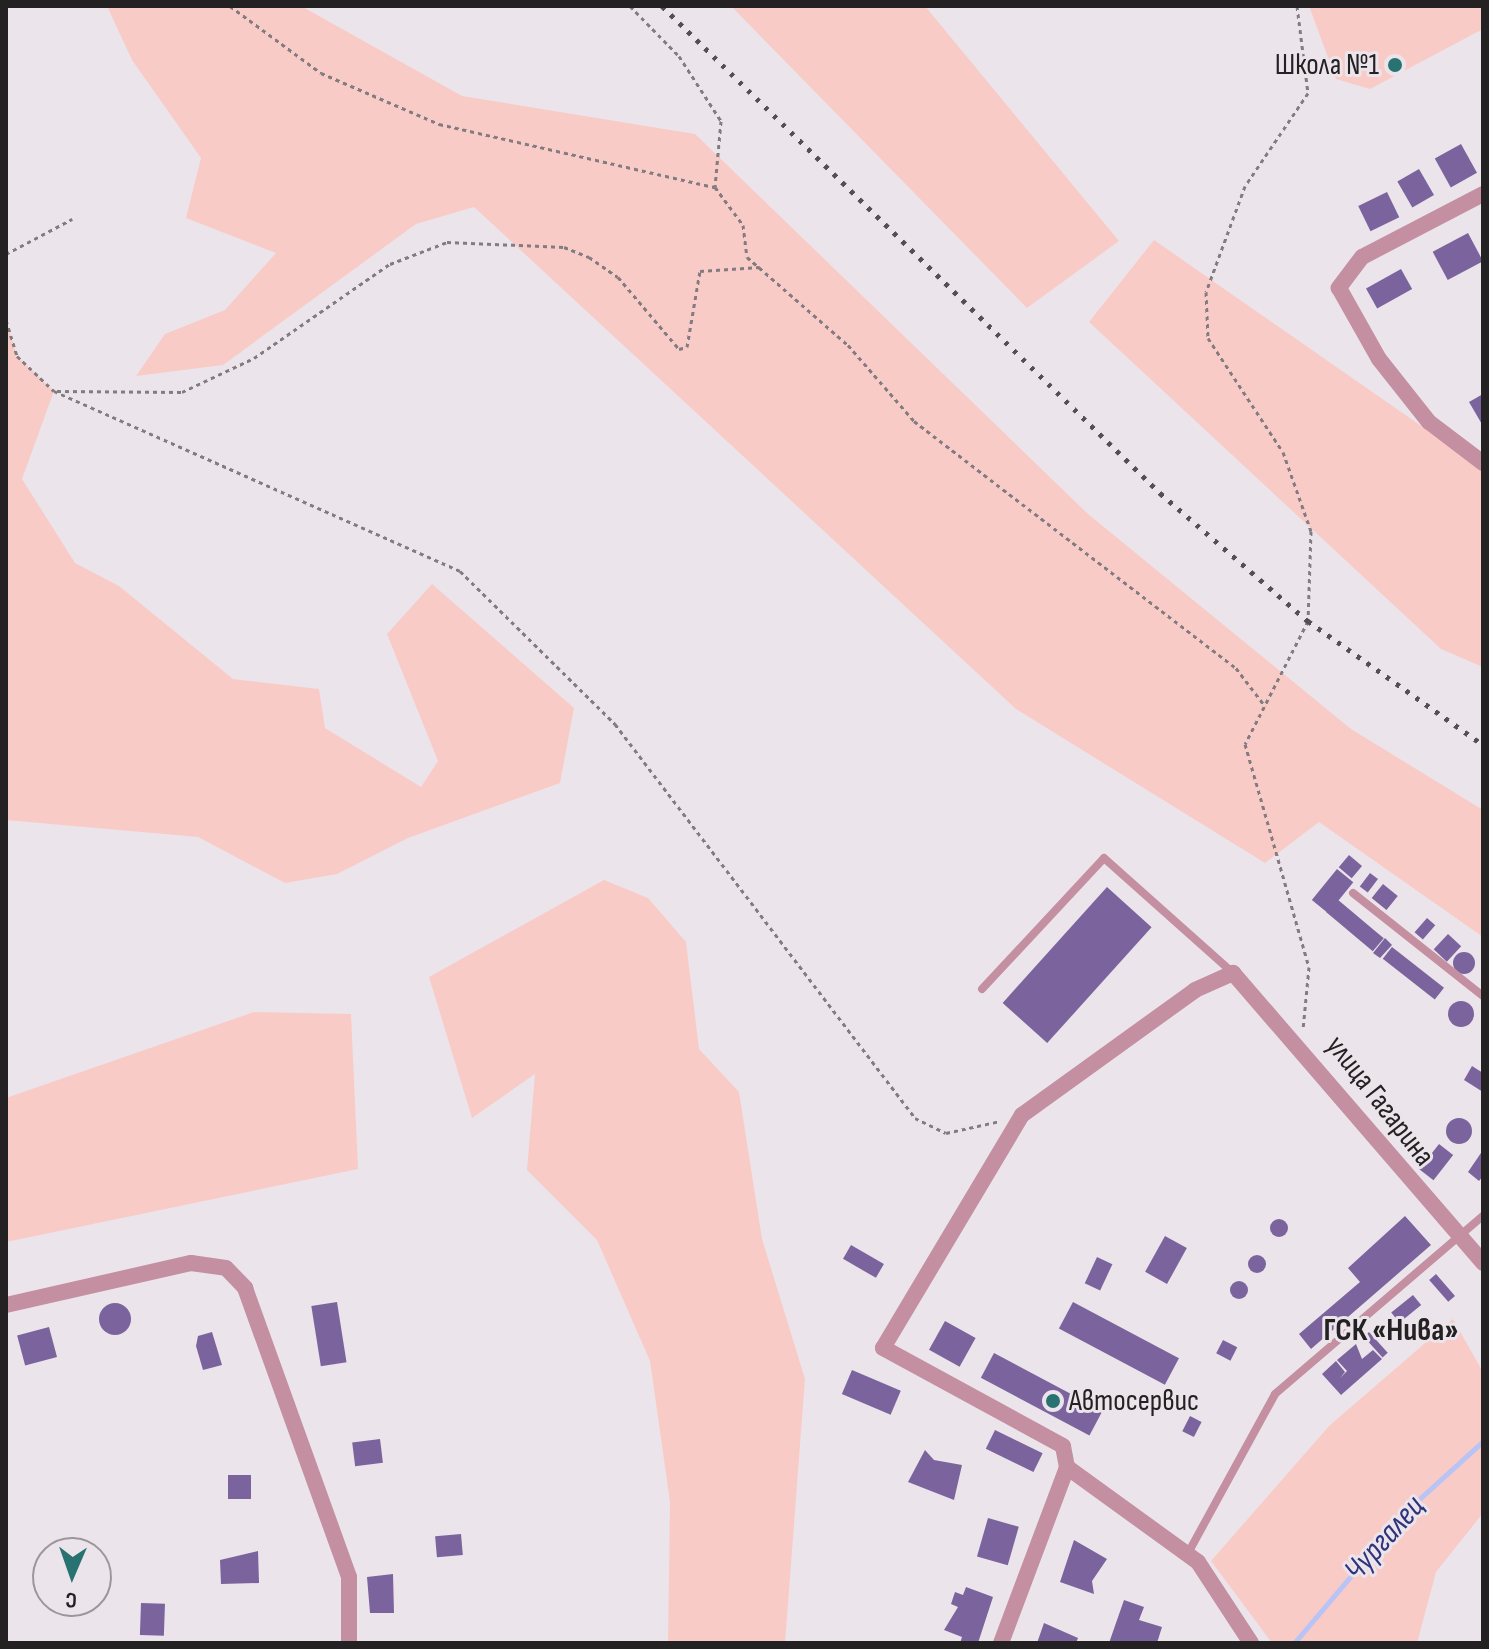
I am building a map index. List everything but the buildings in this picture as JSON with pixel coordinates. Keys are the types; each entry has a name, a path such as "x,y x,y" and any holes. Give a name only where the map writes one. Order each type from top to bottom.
{"street":[{"path":"1483,194 1362,257 1339,288 1379,359 1429,422 1483,463"},
{"path":"1001,1643 1067,1467 1063,1446 883,1348 1022,1115 1195,990 1233,973"},
{"name":"улица Гагарина","path":"1233,973 1298,1042 1459,1240 1483,1263"},
{"path":"6,1305 191,1263 226,1268 245,1288 349,1577 349,1643"},
{"path":"1067,1467 1187,1555 1251,1643"}],"lane":[{"path":"982,989 1104,858 1233,973"},
{"path":"1353,893 1483,996"},
{"path":"1187,1555 1275,1394 1459,1240 1483,1216"}],"path":[{"path":"230,6 321,73 439,124 715,187 743,225 747,257 848,345 914,421 1236,668 1266,708"},
{"path":"630,6 679,56 721,121 715,187"},
{"path":"1297,6 1308,93 1245,186 1206,292 1208,338 1283,452 1311,531 1311,610 1266,708 1245,744 1309,967 1298,1042"},
{"path":"6,254 72,219"},
{"path":"54,391 182,392 254,358 390,264 447,242 564,247 589,257 618,277 679,349 687,347 700,271 760,267"},
{"path":"6,320 17,356 54,391 460,571 615,724 915,1118 946,1133 1022,1115"}],"shaded area":[{"path":"107,6 301,6 462,96 695,134 1088,514 1351,729 1483,810 1483,937 1319,822 1265,863 1016,709 474,207 416,224 223,365 136,376 165,334 225,310 276,253 186,218 201,158 132,60"},
{"path":"731,6 925,6 1119,241 1027,308"},
{"name":"Школа №1","path":"1309,6 1483,6 1483,29 1370,89 1336,79"},
{"path":"1154,240 1483,469 1483,667 1441,649 1089,322"},
{"path":"6,320 17,356 54,391 22,479 75,563 119,586 233,679 319,689 325,728 421,787 438,761 387,634 432,584 574,708 560,783 408,838 337,874 285,883 198,837 6,820"},
{"path":"604,880 648,898 686,942 699,1049 739,1092 762,1239 805,1379 785,1643 668,1643 670,1502 650,1361 597,1240 527,1170 535,1074 472,1118 429,977"},
{"path":"254,1012 351,1014 358,1169 6,1242 6,1098"},
{"path":"1453,1319 1483,1372 1483,1513 1436,1572 1417,1643 1272,1643 1211,1561 1329,1426"}],"waterway":[{"name":"Чургалец","path":"1294,1643 1405,1512 1483,1441"}],"railway":[{"path":"662,6 1160,493 1308,621 1483,745"}],"place":[{"name":"Школа №1","path":"1395,65"},
{"name":"Автосервис","path":"1053,1401"}],"district":[{"name":"ГСК «Нива»","path":"1391,1331"}]}
